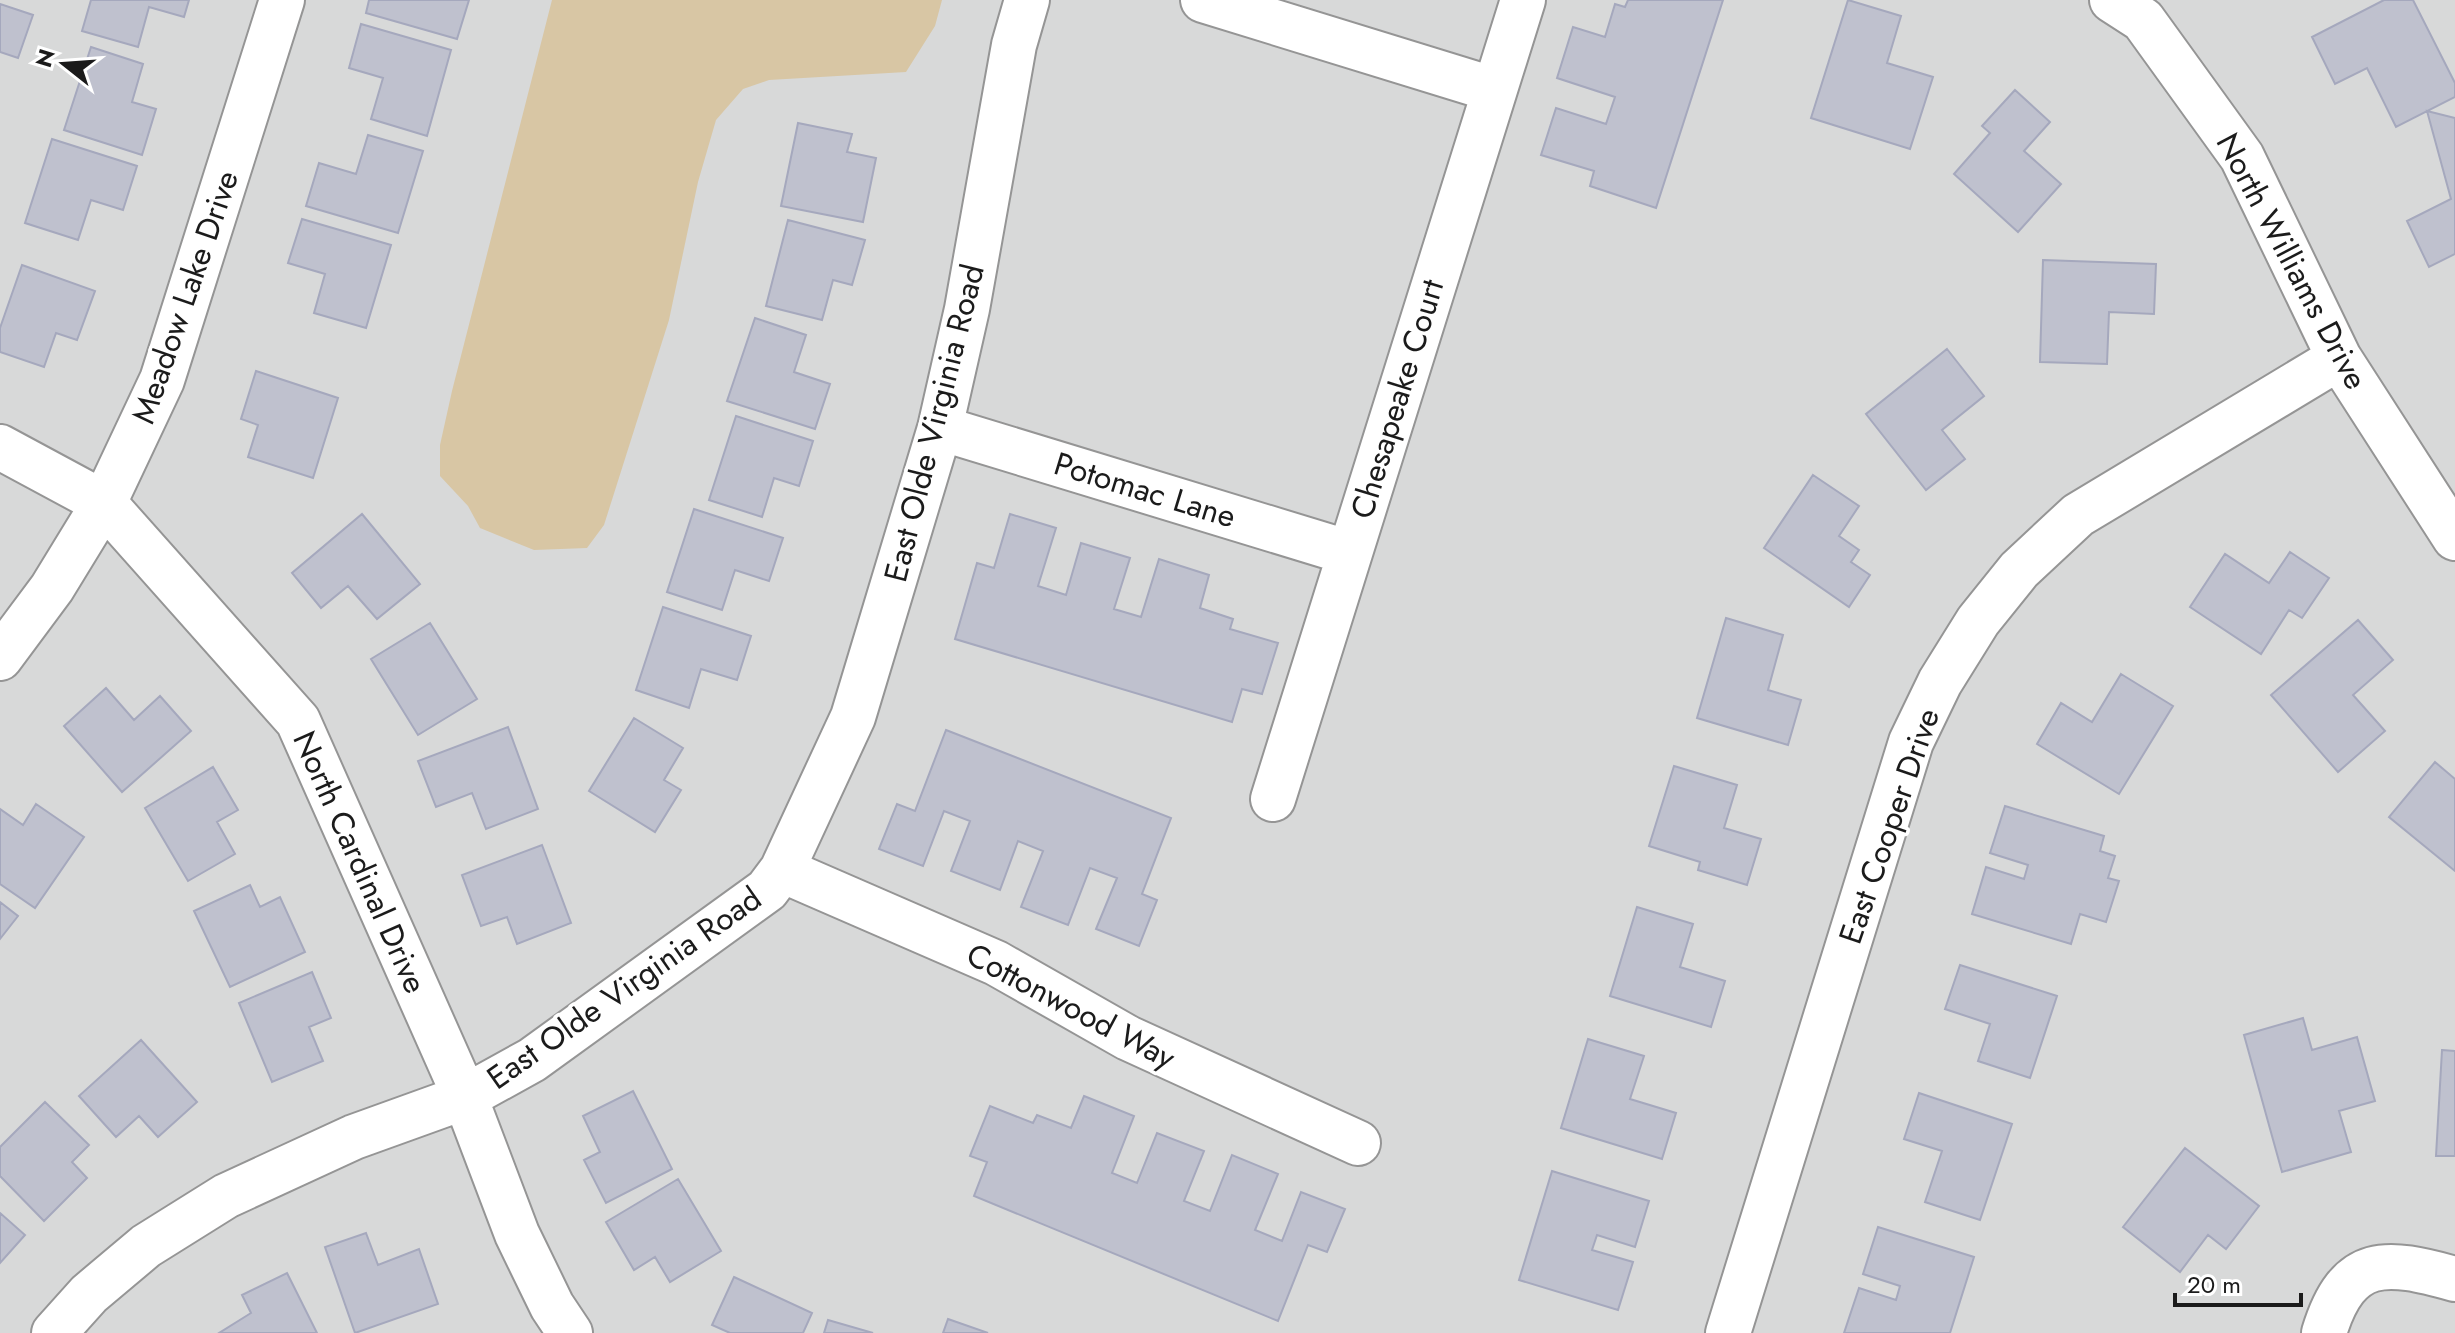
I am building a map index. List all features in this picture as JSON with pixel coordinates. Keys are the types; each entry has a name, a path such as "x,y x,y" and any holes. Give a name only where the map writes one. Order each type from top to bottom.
{"street":[{"name":"Meadow Lake Drive","path":"0,658 52,588 104,503 162,380 180,332 282,0"},
{"name":"East Olde Virginia Road","path":"54,1333 89,1294 146,1246 226,1196 354,1137 465,1097 545,1051 767,890 782,870 853,717 940,428 967,309 1014,45 1027,0"},
{"path":"1203,0 1492,89"},
{"name":"Chesapeake Court","path":"1273,799 1492,89 1523,0"},
{"name":"North Williams Drive","path":"2112,0 2143,20 2242,157 2339,358 2455,538"},
{"name":"East Cooper Drive","path":"1728,1333 1911,742 1947,670 1978,621 2019,570 2078,515 2339,358"},
{"name":"Potomac Lane","path":"940,428 1350,553"},
{"name":"North Cardinal Drive","path":"0,447 104,503 298,721 465,1097 517,1234 552,1306 570,1333"},
{"name":"Cottonwood Way","path":"782,870 996,963 1140,1044 1358,1143"},
{"path":"2324,1333 2333,1301 2364,1270 2405,1265 2455,1279"}],"shaded area":[{"path":"0,0 2455,0 2455,1333 0,1333"},
{"path":"552,0 942,0 935,26 906,72 769,80 743,89 716,120 698,182 669,320 604,525 587,548 534,550 480,528 468,506 440,476 440,445"}],"building":[{"path":"91,0 189,0 184,17 149,7 138,47 82,31"},
{"path":"369,0 469,0 457,39 366,13"},
{"path":"1628,0 1723,0 1656,208 1590,186 1594,171 1541,155 1556,108 1606,124 1615,97 1557,78 1573,27 1605,37 1615,4 1625,7"},
{"path":"1848,0 1901,16 1887,63 1933,77 1910,149 1811,118"},
{"path":"2384,0 2413,0 2455,83 2455,97 2396,127 2367,68 2335,84 2312,37"},
{"path":"0,4 33,15 18,58 0,52"},
{"path":"361,24 451,50 427,136 371,119 383,78 349,68"},
{"path":"91,47 143,64 132,102 156,109 142,155 64,130"},
{"path":"2015,90 2050,122 2024,151 2061,184 2018,232 1954,174 1990,133 1982,126"},
{"path":"2427,111 2455,118 2455,254 2429,267 2407,221 2451,199"},
{"path":"798,123 852,134 847,152 876,158 863,222 781,206"},
{"path":"368,135 423,151 398,233 306,206 319,163 356,174"},
{"path":"52,139 137,166 123,210 91,200 78,240 25,223"},
{"path":"302,219 391,245 366,328 314,313 325,274 288,263"},
{"path":"788,220 865,240 852,285 833,280 822,320 766,306"},
{"path":"2043,260 2156,264 2154,314 2109,312 2107,364 2040,362"},
{"path":"22,265 95,291 77,340 56,333 44,367 0,352 0,328"},
{"path":"755,318 806,335 794,372 830,384 815,429 727,401"},
{"path":"1947,349 1984,396 1942,430 1965,459 1926,490 1866,414"},
{"path":"256,371 338,398 313,478 248,457 258,425 241,419"},
{"path":"736,416 813,441 799,486 774,478 762,517 709,500"},
{"path":"1813,475 1859,506 1839,536 1859,550 1851,562 1870,575 1849,607 1764,548"},
{"path":"694,509 783,538 769,581 735,570 722,610 667,592"},
{"path":"362,514 420,584 377,619 348,586 321,608 292,573"},
{"path":"1010,514 1056,528 1038,586 1066,595 1081,543 1130,558 1114,609 1141,617 1159,559 1209,575 1200,608 1233,619 1230,629 1278,643 1262,694 1242,689 1232,722 955,639 977,563 994,568"},
{"path":"2290,552 2329,578 2302,618 2289,610 2261,654 2190,607 2225,554 2269,583"},
{"path":"663,607 751,636 737,680 701,669 689,708 636,690"},
{"path":"1726,618 1783,635 1768,690 1801,700 1788,745 1697,718"},
{"path":"2358,620 2393,660 2353,695 2385,731 2338,772 2271,695"},
{"path":"430,623 477,699 418,735 371,659"},
{"path":"2121,674 2173,706 2119,794 2037,744 2061,703 2092,722"},
{"path":"106,688 134,720 160,696 191,731 122,792 64,726"},
{"path":"634,718 683,748 664,780 681,790 655,832 589,791"},
{"path":"508,727 538,809 486,829 472,793 436,807 418,761"},
{"path":"946,730 1171,818 1142,894 1157,900 1139,946 1096,929 1117,878 1090,868 1068,925 1021,907 1043,851 1018,841 1000,890 951,871 970,821 944,811 923,866 879,849 897,804 915,811"},
{"path":"2435,762 2455,779 2455,871 2389,817"},
{"path":"1674,766 1737,785 1724,828 1761,839 1747,885 1698,870 1700,862 1649,846"},
{"path":"213,767 238,810 217,822 235,854 188,881 145,808"},
{"path":"36,804 84,837 35,908 0,884 0,809 23,825"},
{"path":"2005,806 2104,836 2100,851 2115,856 2108,878 2119,881 2106,922 2080,914 2071,944 1972,914 1986,867 2024,879 2028,865 1990,853"},
{"path":"542,845 571,923 517,944 507,917 481,926 462,875"},
{"path":"250,885 260,907 280,897 305,952 230,987 194,911"},
{"path":"0,902 18,916 0,939"},
{"path":"1637,907 1693,924 1680,967 1725,981 1711,1027 1610,996"},
{"path":"1960,965 2057,996 2030,1078 1978,1061 1990,1024 1945,1009"},
{"path":"312,972 331,1018 309,1027 323,1061 272,1082 239,1003"},
{"path":"2303,1018 2312,1050 2357,1037 2375,1101 2339,1111 2351,1152 2282,1172 2244,1035"},
{"path":"1588,1039 1644,1056 1630,1099 1676,1113 1662,1159 1561,1128"},
{"path":"141,1040 197,1102 158,1137 139,1116 116,1137 79,1096"},
{"path":"2442,1050 2455,1051 2455,1156 2436,1156"},
{"path":"633,1091 672,1169 606,1203 584,1160 600,1152 583,1116"},
{"path":"1919,1093 2012,1124 1980,1220 1925,1202 1942,1151 1904,1139"},
{"path":"1084,1096 1134,1116 1112,1173 1137,1183 1157,1133 1204,1151 1184,1201 1210,1211 1232,1155 1278,1174 1255,1230 1282,1241 1301,1192 1345,1209 1327,1252 1308,1245 1278,1321 974,1196 987,1162 970,1156 990,1106 1033,1123 1037,1115 1071,1128"},
{"path":"45,1102 89,1145 72,1162 87,1178 44,1221 0,1176 0,1147"},
{"path":"2185,1148 2259,1206 2226,1249 2208,1235 2180,1272 2123,1227"},
{"path":"1552,1171 1649,1201 1635,1247 1597,1235 1592,1250 1633,1262 1618,1310 1519,1280"},
{"path":"678,1179 721,1251 670,1282 655,1257 634,1270 606,1222"},
{"path":"0,1213 25,1235 0,1263"},
{"path":"1878,1227 1974,1257 1950,1333 1844,1333 1859,1288 1896,1300 1900,1286 1863,1274"},
{"path":"366,1233 378,1265 419,1249 438,1304 355,1333 325,1247"},
{"path":"287,1273 317,1333 219,1333 251,1313 242,1295"},
{"path":"734,1277 812,1313 803,1333 730,1333 712,1325"},
{"path":"948,1319 988,1333 943,1333"},
{"path":"828,1320 873,1333 824,1333"}]}
